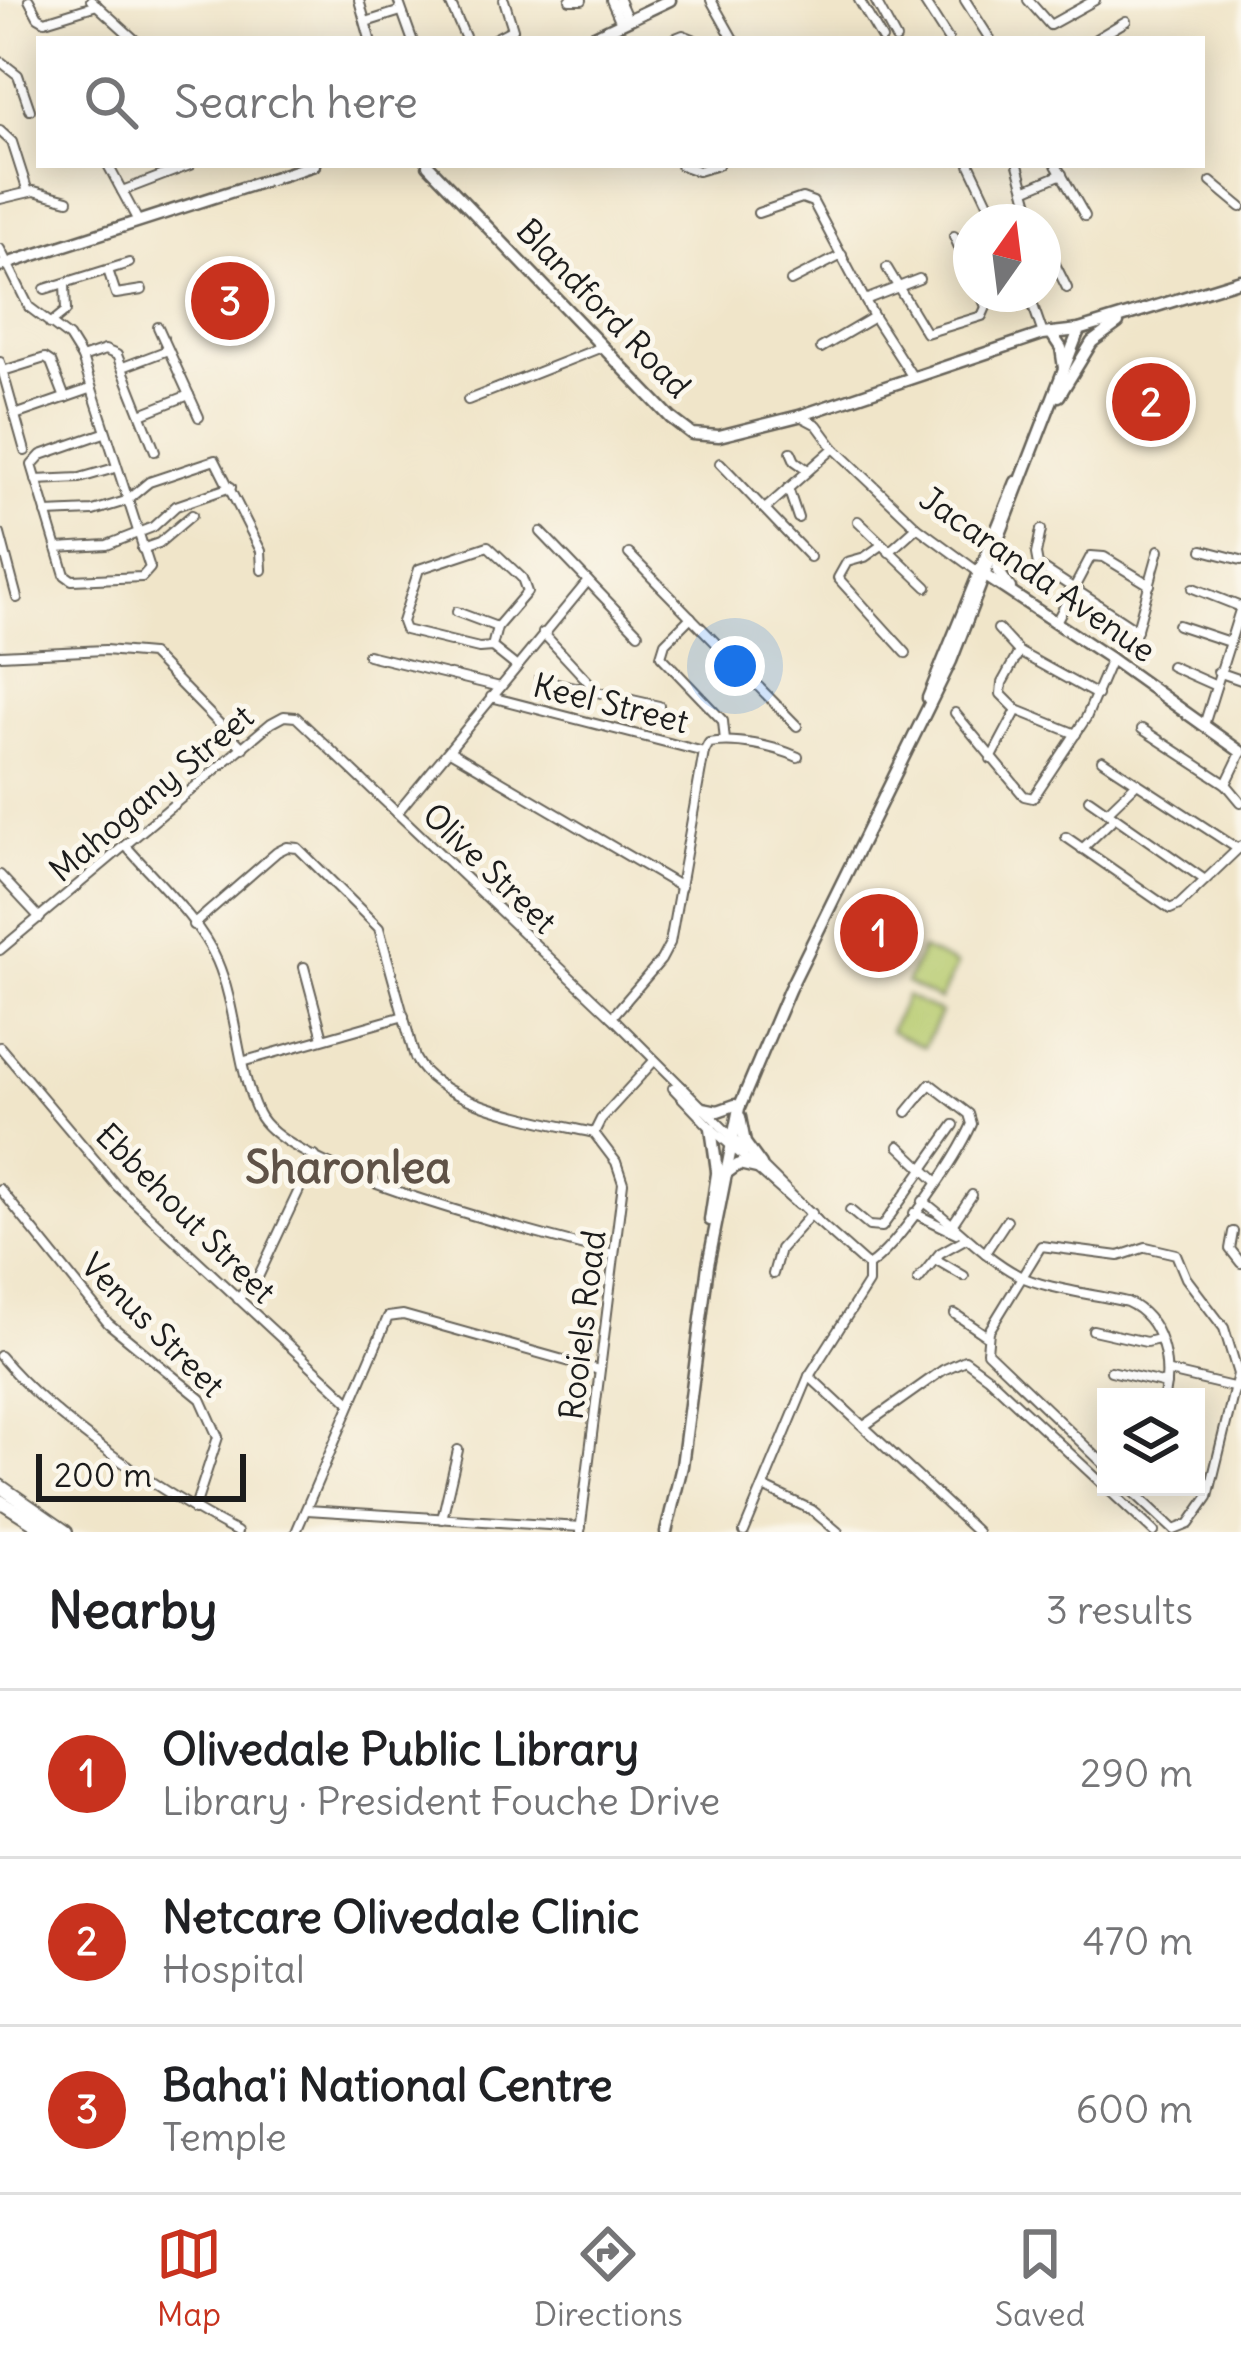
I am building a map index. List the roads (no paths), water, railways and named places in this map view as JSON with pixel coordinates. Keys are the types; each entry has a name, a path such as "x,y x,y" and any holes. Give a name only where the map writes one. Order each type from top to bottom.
{"main road":[{"path":"0,1486 66,1532"},
{"path":"0,1501 49,1532"}],"street":[{"path":"29,0 45,21 94,2 131,36"},
{"path":"359,0 369,36"},
{"path":"398,0 411,36"},
{"path":"449,0 465,36"},
{"path":"499,36 513,28 504,0"},
{"path":"570,0 583,0"},
{"path":"615,0 625,23"},
{"path":"603,36 670,0"},
{"path":"711,0 730,36"},
{"path":"859,0 880,36"},
{"path":"875,0 894,36"},
{"path":"923,0 946,36"},
{"path":"965,0 989,36"},
{"path":"1028,0 1050,25 1095,0"},
{"path":"366,22 401,11"},
{"path":"1101,36 1126,22"},
{"path":"0,61 18,75 30,110"},
{"path":"0,131 12,142 28,192"},
{"path":"110,168 138,221"},
{"path":"122,190 182,168"},
{"path":"3,264 305,168"},
{"name":"Blandford Road","path":"431,168 692,434 712,437 752,427"},
{"path":"971,168 988,204"},
{"path":"1019,168 1030,204"},
{"path":"1027,189 1059,170 1085,216"},
{"path":"1211,182 1241,207"},
{"path":"0,199 41,191 68,200"},
{"path":"758,213 807,198 815,205 874,317 912,376"},
{"path":"0,250 29,308 69,337 82,358 150,570 142,577 72,580 65,575 34,459 104,434"},
{"path":"791,280 842,255"},
{"path":"45,289 129,263"},
{"path":"887,268 921,329 929,333 985,312"},
{"path":"108,270 116,294 142,290"},
{"path":"1061,276 1067,288"},
{"path":"865,300 919,279"},
{"path":"752,427 1047,334 1079,330 1241,280"},
{"path":"50,324 66,311 65,284"},
{"path":"1037,312 1060,348 1064,372"},
{"path":"1052,402 1092,342 1136,313"},
{"path":"821,348 874,317"},
{"path":"158,327 199,417"},
{"path":"925,713 935,675 1004,530 1079,330"},
{"path":"468,400 603,346"},
{"path":"123,367 168,350"},
{"path":"82,358 112,352 123,367 155,451"},
{"path":"26,451 2,367 45,358 65,398"},
{"path":"15,415 90,389"},
{"path":"752,427 799,416 869,390"},
{"path":"141,414 188,395"},
{"path":"825,433 828,406"},
{"name":"Jacaranda Avenue","path":"799,416 825,433 834,448 917,527 1239,748"},
{"path":"765,509 834,448"},
{"path":"791,452 808,470"},
{"path":"759,1167 745,1143 737,1106 925,713 970,613 1000,513 1029,458"},
{"path":"46,513 93,512 126,501 149,482 218,461 261,550 262,570"},
{"path":"720,463 810,557"},
{"path":"36,480 80,478 116,468"},
{"path":"57,548 107,545 153,527 176,506 231,488"},
{"path":"788,488 798,518"},
{"path":"142,549 159,543 192,515"},
{"path":"858,521 927,587"},
{"path":"906,653 838,578 847,562 886,549 917,527"},
{"path":"1004,530 998,571 1021,600"},
{"path":"1041,530 1036,562 1136,633 1159,550"},
{"path":"541,532 638,633"},
{"path":"0,534 17,598"},
{"path":"492,647 497,626 522,601 527,587 494,549 484,546 428,563 415,574 402,622 405,630 479,649 492,647 517,667"},
{"path":"1203,550 1241,560"},
{"path":"629,554 797,726"},
{"path":"1056,623 1085,561 1098,554 1150,584"},
{"path":"397,812 588,581"},
{"path":"1193,588 1241,607 1204,725"},
{"path":"970,613 986,592 1008,591"},
{"path":"457,612 497,626"},
{"path":"691,617 664,643 661,656 723,721 725,741"},
{"path":"1178,625 1234,637"},
{"path":"998,628 1019,652 1096,695"},
{"path":"543,633 596,690"},
{"path":"0,656 105,650 152,654 243,748"},
{"path":"1019,652 1000,689 1017,710 1076,734"},
{"path":"368,655 500,687"},
{"path":"956,713 1030,799 1076,734 1112,659"},
{"path":"1172,666 1216,686"},
{"path":"1218,672 1241,680"},
{"path":"539,679 658,706"},
{"name":"Keel Street","path":"491,697 704,752 712,741 725,741 798,757"},
{"path":"992,759 1017,710"},
{"name":"Mahogany Street","path":"0,950 276,719"},
{"name":"Olive Street","path":"276,719 303,720 612,1017 728,1139 868,1266"},
{"path":"1142,729 1226,784 1241,802"},
{"path":"1226,784 1239,748"},
{"path":"450,751 682,887"},
{"path":"612,1017 666,952 704,752"},
{"path":"1066,836 1171,909 1240,847 1102,760"},
{"path":"1082,849 1136,783"},
{"path":"1089,799 1205,880"},
{"path":"666,1532 682,1466 720,1174 737,1106 778,1000 869,826"},
{"path":"126,846 216,958 260,1117 315,1156 432,1205 614,1254"},
{"path":"193,925 277,852 298,848 379,928 418,1064 437,1084 476,1102 594,1133 653,1062"},
{"path":"0,875 40,918"},
{"path":"304,967 323,1038"},
{"path":"244,1061 404,1016"},
{"path":"769,1037 774,1055"},
{"name":"Ebbehout Street","path":"0,1047 116,1185 350,1402"},
{"name":"Olive Street","path":"663,1072 711,1128 728,1139"},
{"path":"744,1532 809,1376 868,1283 868,1266 883,1256 971,1129 972,1119 930,1084 907,1112"},
{"path":"698,1107 718,1112 737,1106"},
{"path":"850,1210 879,1228 954,1126"},
{"path":"711,1128 720,1174"},
{"name":"Rooiels Road","path":"580,1530 622,1177 594,1133"},
{"path":"899,1146 936,1181"},
{"path":"238,1299 259,1275 315,1156"},
{"path":"720,1174 739,1164 759,1167"},
{"name":"Venus Street","path":"0,1189 108,1323 205,1405 218,1437 194,1510"},
{"path":"918,1280 956,1232 972,1195"},
{"path":"923,1201 956,1232 1022,1278 1135,1305 1159,1339 1169,1372 1165,1388"},
{"path":"914,1214 956,1232"},
{"path":"773,1274 779,1249 813,1216"},
{"path":"986,1253 1007,1220"},
{"path":"1233,1232 1230,1249 1241,1263"},
{"path":"1097,1457 987,1352 987,1336 1030,1260 1043,1246 1119,1256 1146,1246 1173,1252 1186,1278 1224,1328 1237,1364 1239,1389 1208,1497 1189,1525 1174,1530 1138,1496"},
{"path":"935,1259 964,1276"},
{"path":"296,1532 384,1321 393,1314 599,1370"},
{"path":"955,1314 987,1336"},
{"path":"1093,1330 1146,1342 1159,1339"},
{"path":"0,1355 81,1429 194,1510 237,1532"},
{"path":"864,1426 957,1360 965,1360 1154,1532"},
{"path":"1112,1371 1166,1384"},
{"path":"1169,1372 1239,1389"},
{"path":"809,1376 977,1532"},
{"path":"442,1519 458,1450"},
{"path":"764,1487 812,1510 838,1532"},
{"path":"306,1510 580,1530"}],"place":[{"name":"Baha'i National Centre","path":"230,301"},
{"name":"Netcare Olivedale Clinic","path":"1151,402"},
{"name":"Olivedale Public Library","path":"879,933"}],"district":[{"name":"Sharonlea","path":"348,1167"}]}
